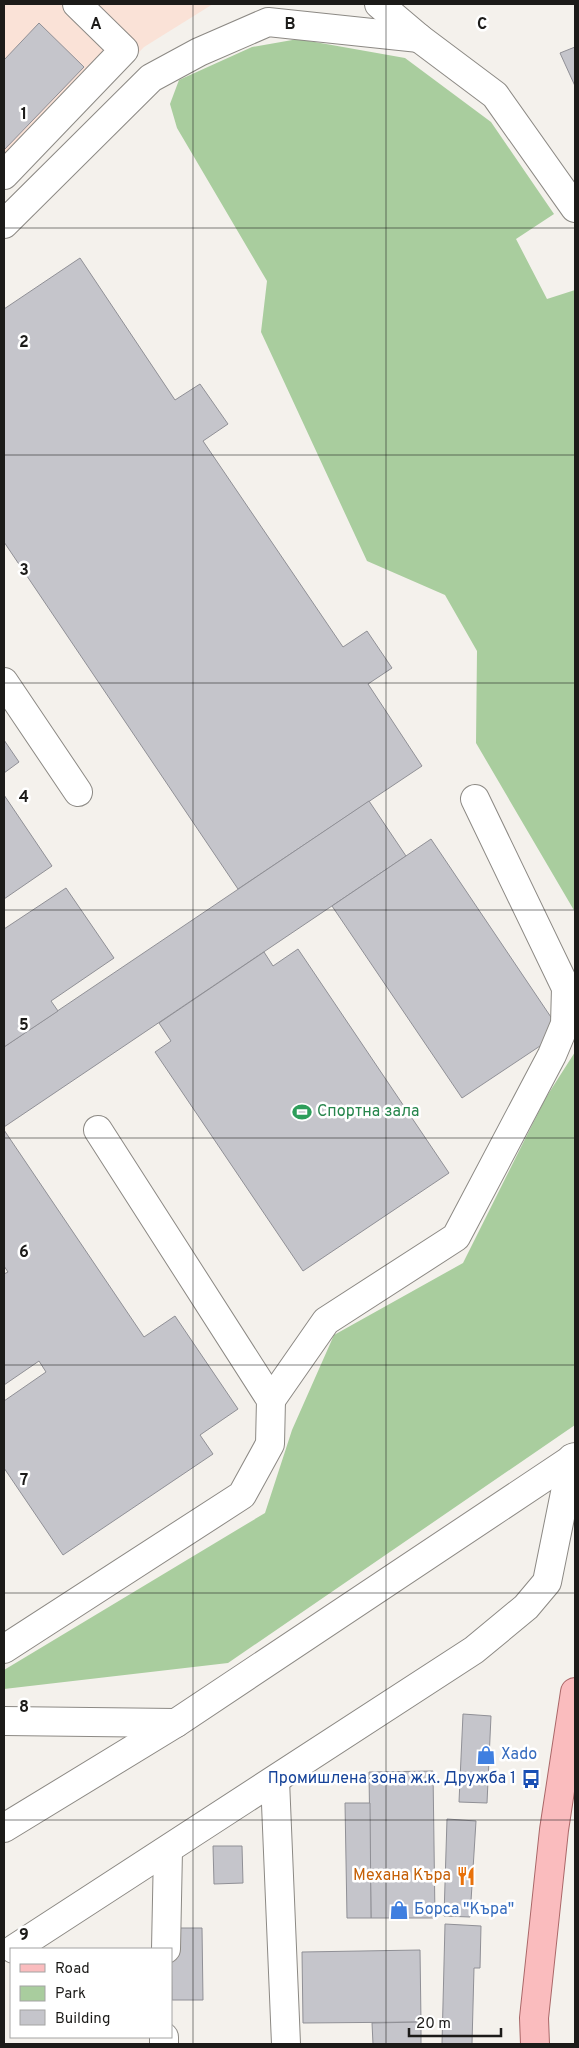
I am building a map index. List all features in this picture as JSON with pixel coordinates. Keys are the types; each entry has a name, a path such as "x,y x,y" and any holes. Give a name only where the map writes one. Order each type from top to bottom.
{"main road":[{"path":"535,2044 534,2018 554,1830 575,1692"}],"lane":[{"path":"4,176 124,50 77,4"},
{"path":"379,4 419,38 495,95 572,197"},
{"path":"4,224 151,78 199,52 268,22 419,38"},
{"path":"4,682 78,792"},
{"path":"4,1649 242,1495 270,1444 271,1400 326,1321 456,1237 552,1055 565,1024 566,988 475,799"},
{"path":"98,1130 271,1400"},
{"path":"4,1828 176,1723 574,1458"},
{"path":"16,1948 474,1650 526,1607 547,1582 574,1458"},
{"path":"4,1722 176,1723"},
{"path":"275,1780 286,2044"},
{"path":"166,1948 168,1850"}],"shaded area":[{"path":"4,4 213,4 144,47 4,191"}],"green space":[{"path":"298,39 405,58 491,122 554,214 516,239 547,299 575,290 575,912 476,743 477,651 445,595 367,561 261,332 267,281 177,128 170,104 179,80 252,47"},
{"path":"575,1052 575,1425 228,1663 4,1689 4,1670 265,1513 292,1430 334,1335 463,1263 545,1099"}],"building":[{"path":"39,23 84,67 4,150 4,60"},
{"path":"575,47 575,86 560,53"},
{"path":"80,258 175,400 200,384 228,424 203,441 343,647 367,631 392,668 368,684 422,766 238,889 4,542 4,309"},
{"path":"4,740 19,762 4,773"},
{"path":"4,795 52,866 4,899"},
{"path":"369,801 406,856 4,1127 4,1047"},
{"path":"431,839 561,1032 462,1098 332,906"},
{"path":"66,888 114,958 51,1001 58,1011 4,1047 4,929"},
{"name":"Спортна зала","path":"298,949 449,1173 303,1271 155,1052 171,1041 159,1023 264,952 273,966"},
{"path":"4,1130 144,1337 175,1316 238,1409 200,1435 213,1454 63,1555 4,1468 4,1401 46,1372 39,1361 4,1385 4,1274 8,1272 4,1266"},
{"path":"463,1714 491,1716 487,1803 459,1802"},
{"path":"433,1771 435,1918 371,1918 369,1772"},
{"path":"345,1803 370,1803 371,1918 347,1918"},
{"path":"447,1819 476,1821 470,1917 444,1916"},
{"path":"213,1846 242,1846 243,1883 214,1884"},
{"path":"445,1924 481,1926 480,1968 474,1968 472,2044 442,2044"},
{"path":"171,1928 202,1928 203,2000 172,2000"},
{"path":"420,1950 421,2022 303,2023 302,1952"},
{"path":"421,2022 421,2044 373,2044 372,2023"}],"place":[{"name":"Спортна зала","path":"302,1112"},
{"name":"Xado","path":"486,1755"},
{"name":"Промишлена зона ж.к. Дружба 1","path":"531,1779"},
{"name":"Механа Къра","path":"466,1876"},
{"name":"Борса \"Къра\"","path":"399,1910"}]}
